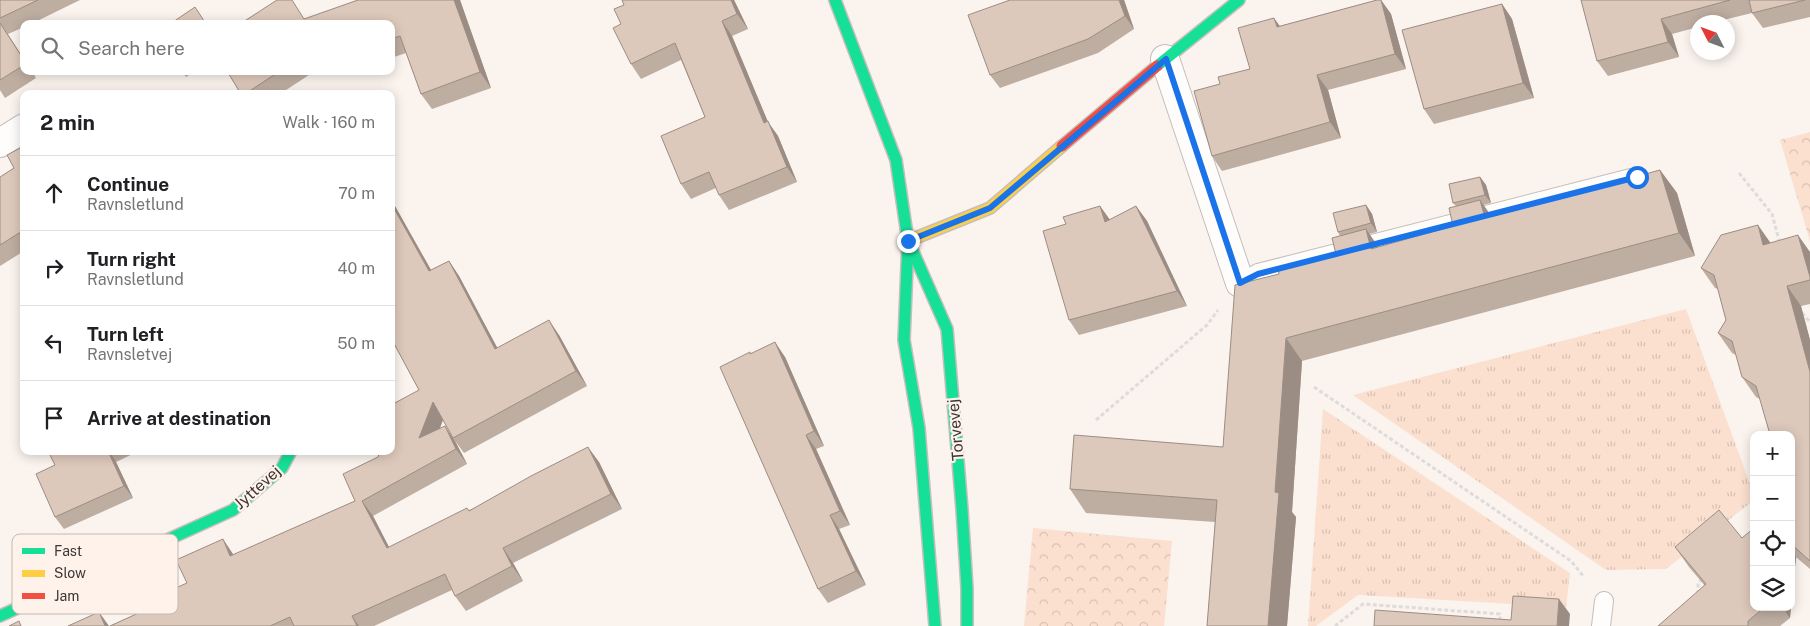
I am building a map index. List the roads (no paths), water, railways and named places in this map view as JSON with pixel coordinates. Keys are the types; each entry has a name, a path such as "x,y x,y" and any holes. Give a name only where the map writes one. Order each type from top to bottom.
{"street":[{"name":"Torvevej","path":"835,0 896,160 908,241 904,340 919,428 935,626"},
{"path":"908,241 990,208 1166,59 1239,0"},
{"path":"1166,59 1240,283"},
{"path":"0,143 20,130"},
{"name":"Torvevej","path":"908,241 947,329 962,509 966,626"},
{"name":"Jyttevej","path":"178,535 233,510 282,468 289,455"},
{"name":"Jyttevej","path":"0,616 12,611"}],"lane":[{"path":"1240,283 1258,274 1637,177"},
{"path":"1601,626 1604,600"}]}
